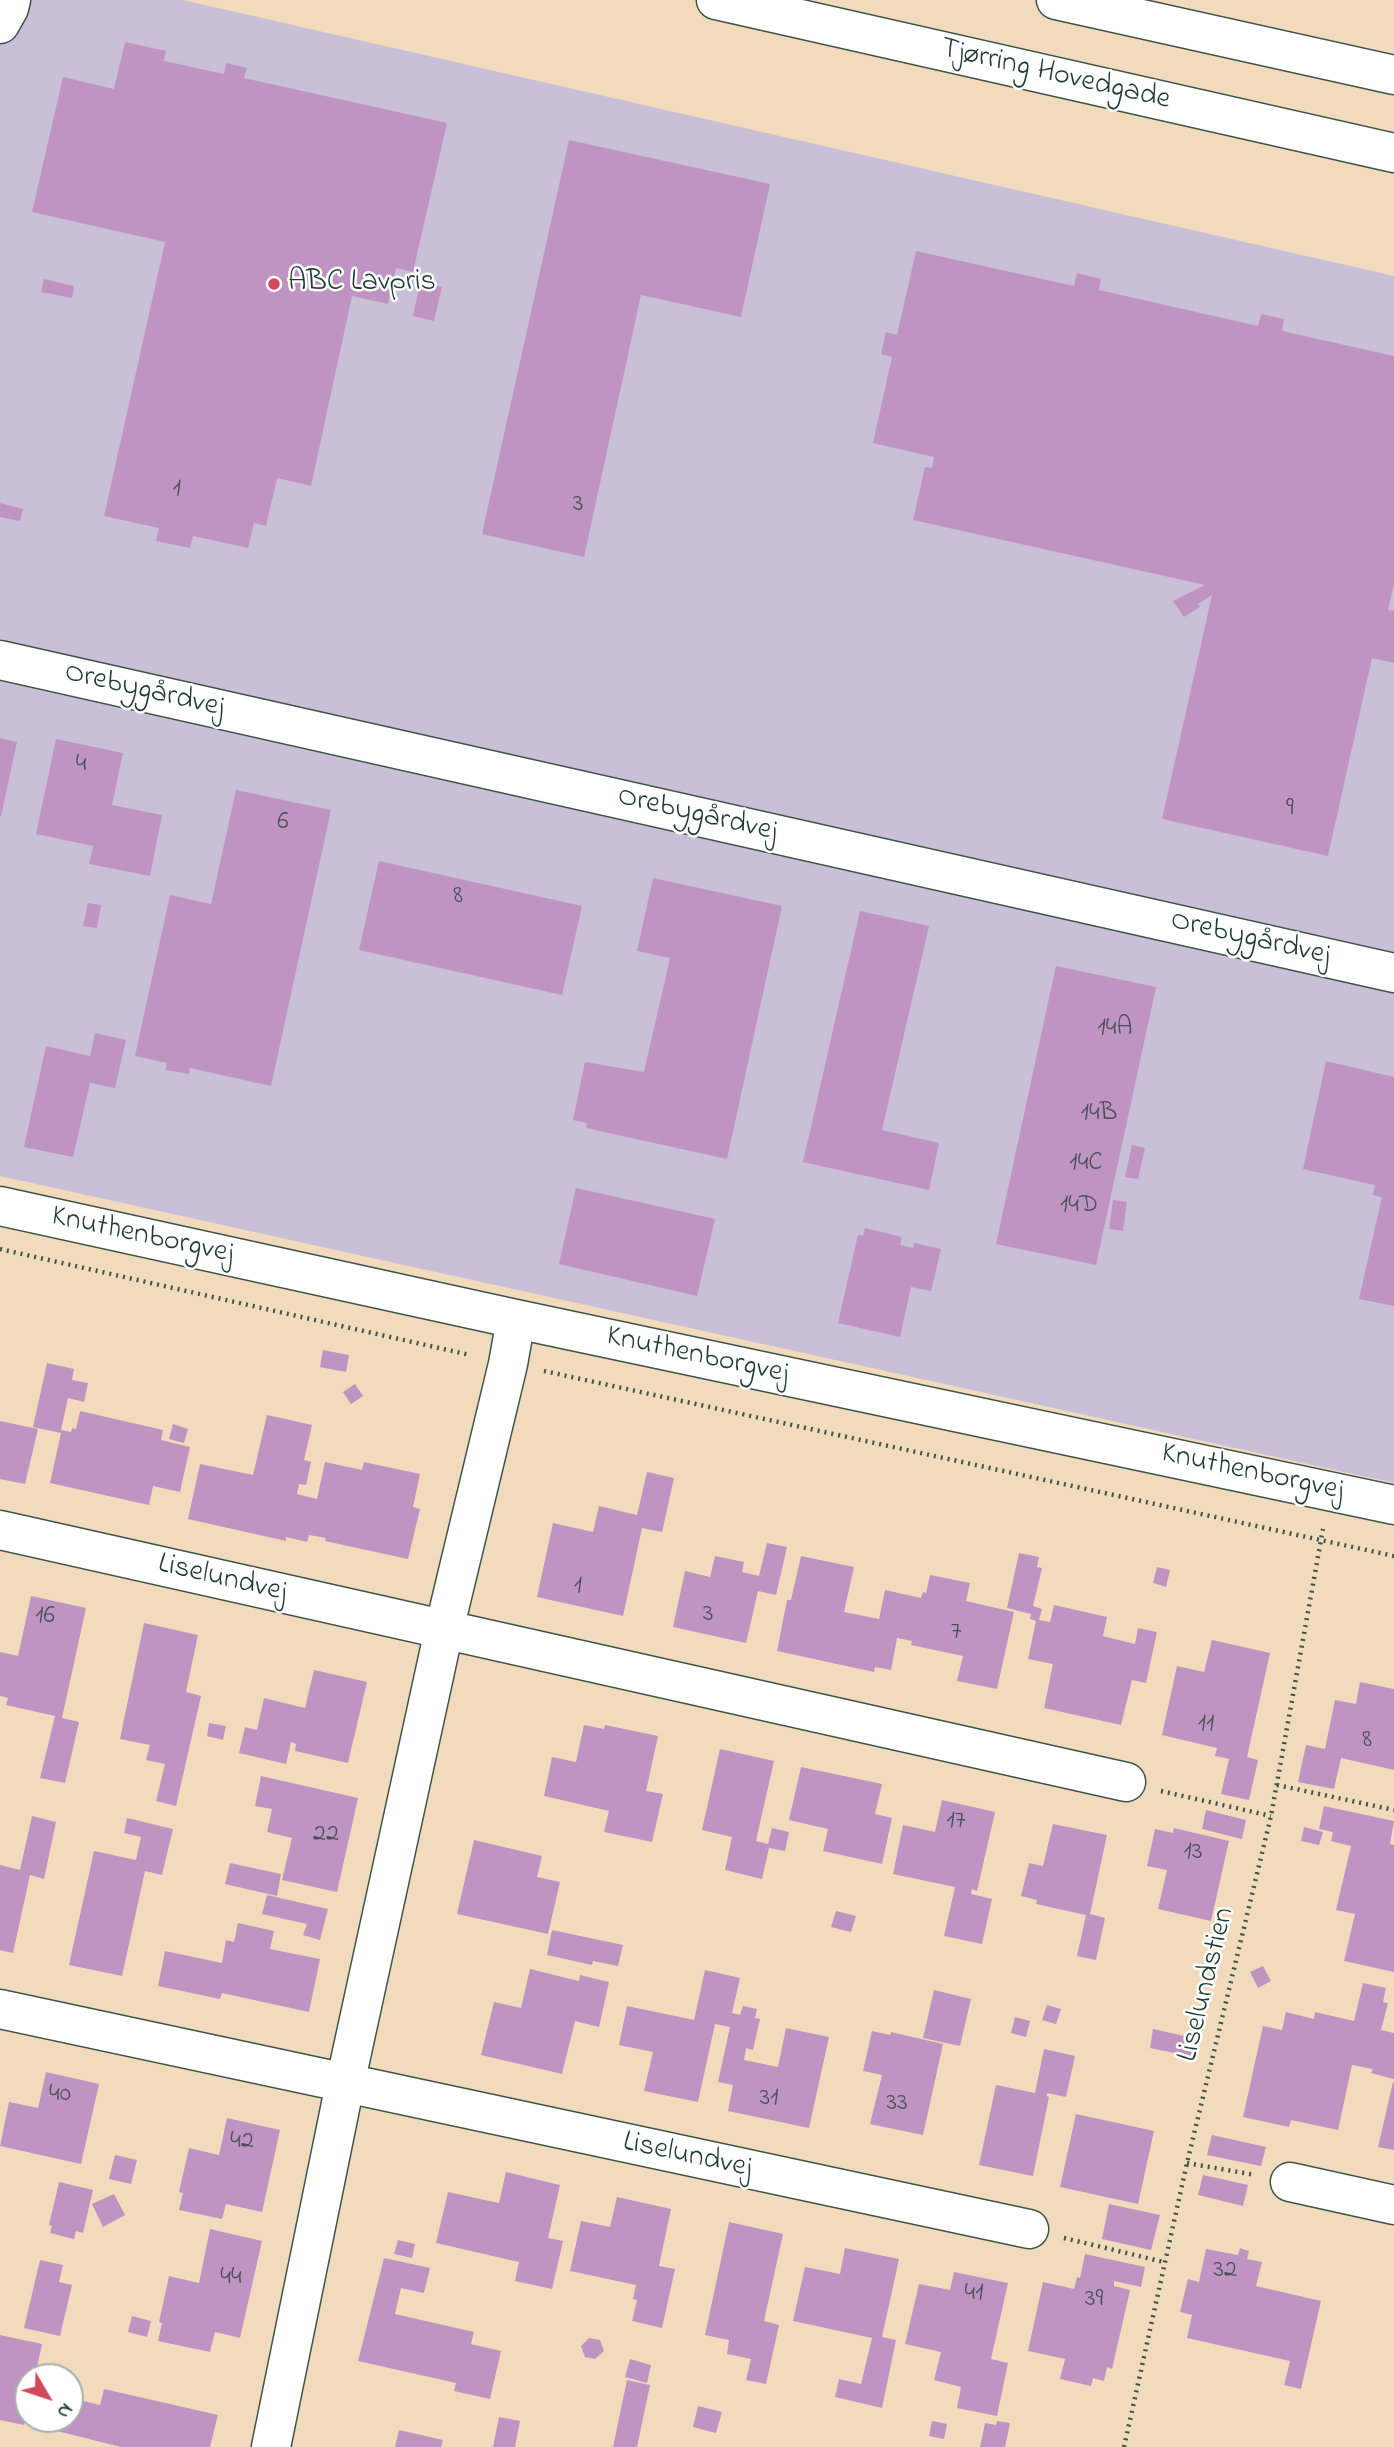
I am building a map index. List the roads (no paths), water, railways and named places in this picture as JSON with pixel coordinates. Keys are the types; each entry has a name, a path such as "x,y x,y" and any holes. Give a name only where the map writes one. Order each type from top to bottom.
{"street":[{"path":"0,24 11,0"},
{"name":"Tjørring Hovedgade","path":"716,0 1394,153"},
{"path":"1056,0 1394,75"},
{"name":"Orebygårdvej","path":"0,660 1394,972"},
{"name":"Knuthenborgvej","path":"0,1206 516,1319 1394,1505"},
{"path":"271,2447 345,2084 444,1630 508,1364 516,1319"},
{"name":"Liselundvej","path":"0,1530 1126,1782"},
{"name":"Liselundvej","path":"0,2009 1029,2229"},
{"path":"1290,2182 1394,2205"}],"place":[{"name":"ABC Lavpris","path":"274,284"}]}
